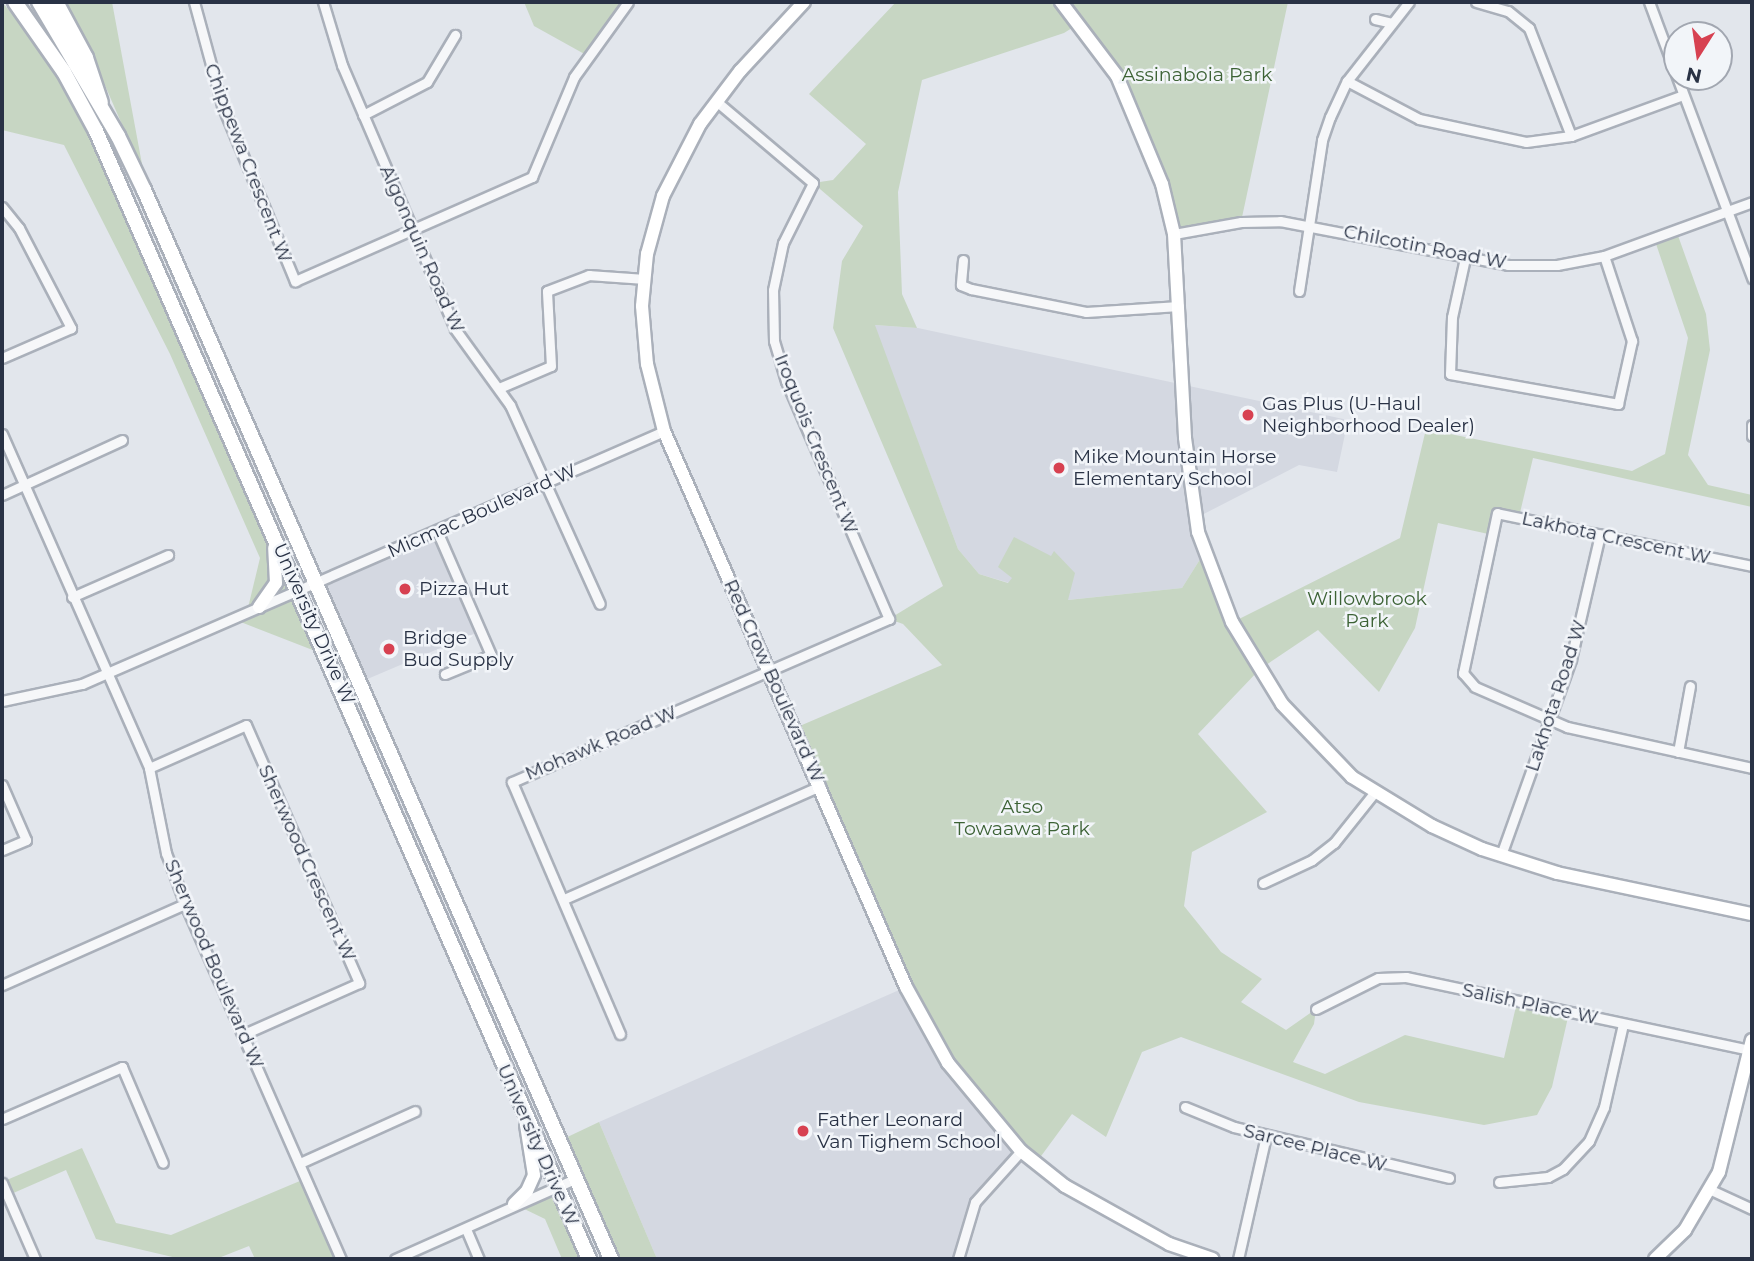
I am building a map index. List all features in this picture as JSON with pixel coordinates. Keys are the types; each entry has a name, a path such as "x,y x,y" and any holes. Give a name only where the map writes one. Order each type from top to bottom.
{"highway":[{"path":"55,2 86,58 100,103"}],"main road":[{"name":"University Drive W","path":"15,2 64,72 96,131 299,590 589,1259"},
{"name":"University Drive W","path":"39,2 100,103 144,190 611,1259"}],"street":[{"name":"Chippewa Crescent W","path":"194,2 222,105 295,281 413,233"},
{"name":"Algonquin Road W","path":"323,2 333,42 456,329 499,388 547,483 600,604"},
{"path":"413,233 532,177 574,77 628,2"},
{"name":"Red Crow Boulevard W","path":"804,2 717,102 674,168 654,225 644,279 647,364 664,431 919,1014 970,1093 1021,1150 1112,1215 1169,1244 1213,1259"},
{"path":"1061,2 1117,76 1136,113 1163,184 1174,234 1191,492 1204,553 1221,598 1282,704 1303,730 1374,793 1432,826 1501,855 1591,881 1752,914"},
{"path":"1299,291 1322,140 1347,81 1409,2"},
{"path":"1476,2 1508,11 1529,28 1571,136"},
{"path":"1649,2 1752,278"},
{"path":"1375,19 1392,23"},
{"path":"363,115 427,82 455,35"},
{"path":"1347,81 1436,124 1527,142 1571,136 1683,95"},
{"name":"Iroquois Crescent W","path":"717,102 813,183 782,243 773,290 774,341 786,381 889,618 770,670"},
{"name":"Chilcotin Road W","path":"1174,234 1262,220 1309,224 1465,257 1533,265 1604,256 1752,202"},
{"path":"2,207 19,228 71,328 2,358"},
{"path":"1465,257 1452,317 1450,374 1618,404 1632,341 1604,256"},
{"path":"963,260 961,285 971,289 1086,312 1179,306"},
{"path":"499,388 551,366 547,292 589,275 644,279"},
{"path":"1752,425 1752,436"},
{"name":"Micmac Boulevard W","path":"2,701 59,692 106,674 664,431"},
{"name":"Sherwood Boulevard W","path":"2,434 149,768 166,853 185,904 341,1259"},
{"path":"2,495 122,440"},
{"name":"Lakhota Crescent W","path":"1752,566 1497,513 1463,673 1475,687 1551,720 1752,768"},
{"path":"259,607 272,592 278,575 268,520"},
{"path":"437,531 491,655 445,674"},
{"name":"Lakhota Road W","path":"1501,855 1571,659 1600,534"},
{"path":"72,597 168,555"},
{"name":"Mohawk Road W","path":"620,1034 512,782 770,670"},
{"path":"1678,752 1690,686"},
{"name":"Sherwood Crescent W","path":"149,768 246,725 359,982 244,1034"},
{"path":"2,785 26,840 2,850"},
{"path":"564,899 820,786"},
{"path":"1263,883 1312,860 1334,844 1374,793"},
{"path":"2,985 185,904"},
{"name":"Salish Place W","path":"1316,1009 1378,978 1393,976 1623,1024 1751,1045"},
{"path":"1499,1182 1548,1177 1563,1169 1589,1141 1604,1107 1623,1024"},
{"path":"1655,1259 1685,1230 1711,1190 1727,1152 1751,1045"},
{"path":"2,1119 122,1067 163,1163"},
{"name":"Sarcee Place W","path":"1185,1107 1217,1122 1266,1136 1449,1178"},
{"path":"300,1163 415,1111"},
{"path":"514,1204 527,1191 534,1175 523,1111"},
{"path":"1238,1259 1266,1136"},
{"path":"958,1259 975,1202 1021,1150"},
{"path":"395,1259 575,1179"},
{"path":"2,1183 4,1197 35,1259"},
{"path":"1711,1190 1752,1209"},
{"path":"466,1229 479,1259"}],"shaded area":[{"name":"Mike Mountain Horse Elementary School","path":"874,325 918,328 1348,420 1337,472 1299,465 1196,518 1204,553 1182,588 1067,600 979,574 958,549"},
{"path":"437,531 480,631 358,683 315,583"},
{"name":"Father Leonard Van Tighem School","path":"906,987 1021,1151 984,1188 958,1259 657,1259 599,1122"}],"green space":[{"path":"2,2 41,48 90,134 328,656 233,619 247,612 260,558 170,354 64,145 2,130"},
{"path":"63,2 112,2 144,175 83,35"},
{"path":"524,2 628,2 588,56 534,26"},
{"path":"896,2 1288,2 1241,222 1174,234 1152,153 1083,21 1064,33 922,80 898,192 902,294 917,328 875,325 958,549 979,574 1008,583 1012,578 998,567 1014,537 1051,556 1054,551 1075,573 1068,600 1182,588 1204,553 1233,622 1400,538 1426,429 1632,471 1665,454 1688,338 1654,238 1676,230 1706,314 1710,350 1688,455 1708,485 1752,495 1752,507 1533,458 1519,517 1497,513 1493,535 1438,523 1415,628 1379,692 1318,630 1260,669 1198,734 1267,812 1192,852 1184,906 1221,952 1262,979 1241,1002 1286,1030 1316,1009 1314,1024 1293,1062 1325,1074 1405,1035 1504,1058 1517,1002 1569,1013 1552,1087 1537,1115 1484,1125 1359,1102 1181,1037 1142,1052 1106,1137 1072,1114 1036,1163 932,1036 795,728 942,665 903,624 889,619 943,586 833,328 842,261 863,226 813,183 833,180 866,144 809,94"},
{"path":"599,1122 657,1259 613,1259 559,1141"},
{"path":"82,1148 116,1223 171,1235 307,1178 341,1259 255,1259 249,1246 216,1259 181,1259 96,1239 66,1170 2,1198 2,1182"},
{"path":"556,1187 589,1259 562,1259 545,1219 514,1204"}],"place":[{"name":"Gas Plus (U-Haul Neighborhood Dealer)","path":"1248,415"},
{"name":"Mike Mountain Horse Elementary School","path":"1059,468"},
{"name":"Pizza Hut","path":"405,589"},
{"name":"Bridge Bud Supply","path":"389,649"},
{"name":"Father Leonard Van Tighem School","path":"803,1131"}],"park label":[{"name":"Assinaboia Park","path":"1197,75"},
{"name":"Willowbrook Park","path":"1367,610"},
{"name":"Atso Towaawa Park","path":"1022,818"}]}
